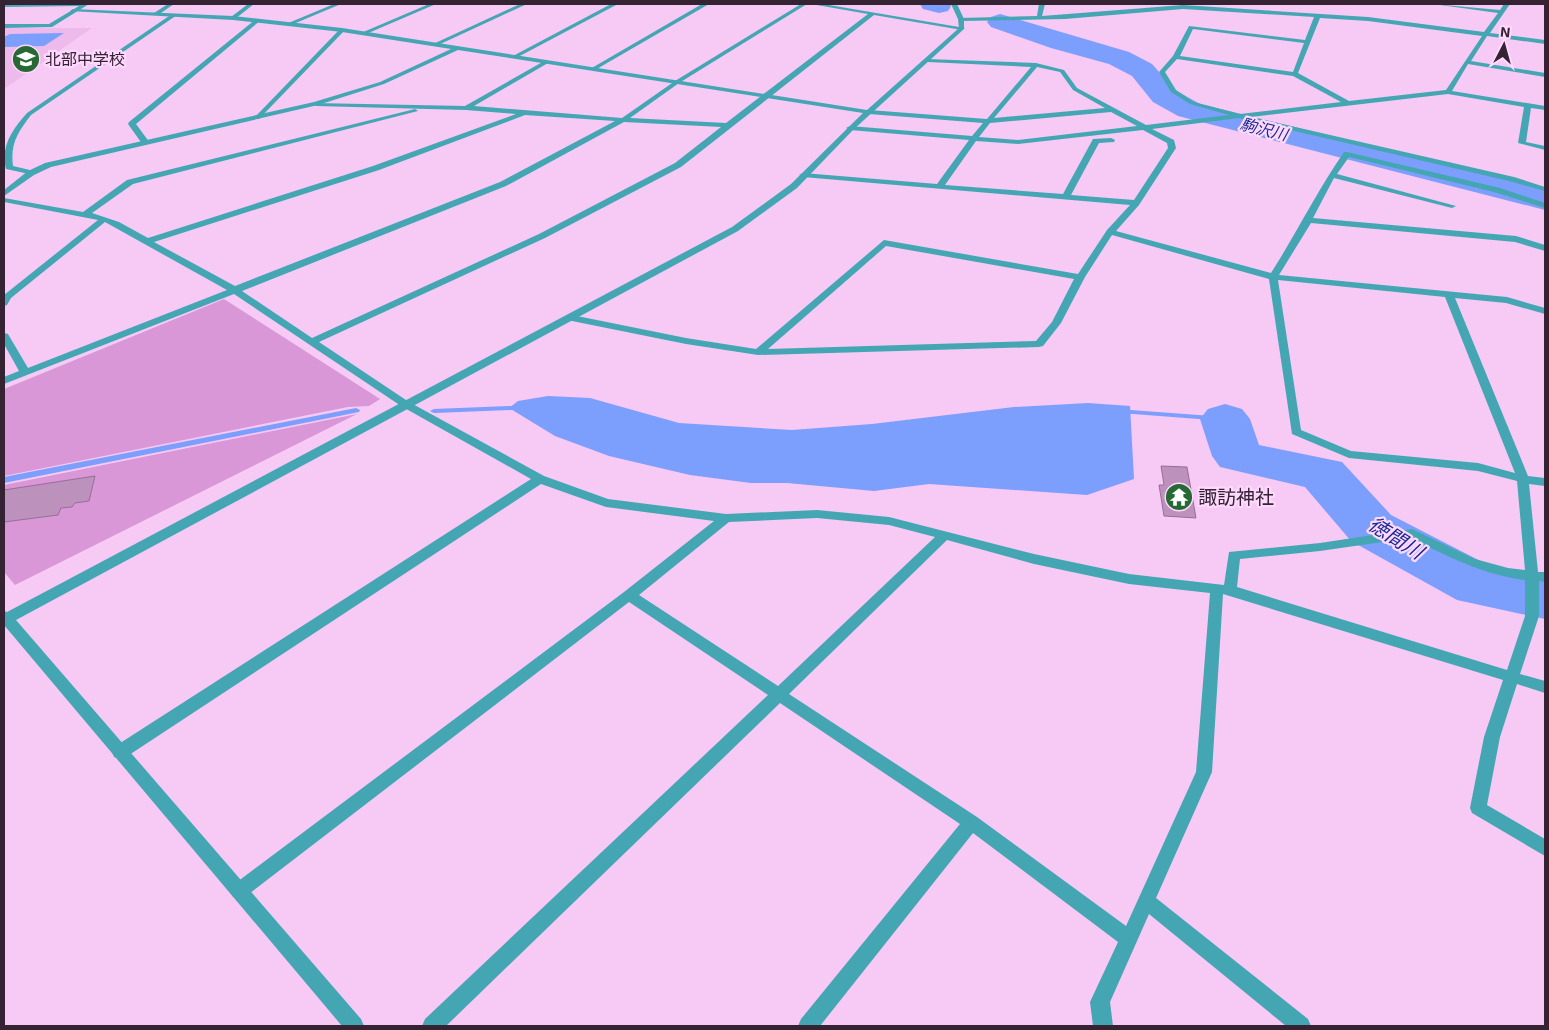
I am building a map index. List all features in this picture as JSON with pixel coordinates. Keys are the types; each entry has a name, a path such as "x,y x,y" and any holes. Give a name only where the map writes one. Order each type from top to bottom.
{"street":[{"path":"4,5 85,4"},
{"path":"4,26 50,26 85,4"},
{"path":"156,14 171,4"},
{"path":"233,18 251,4"},
{"path":"289,24 338,4"},
{"path":"364,34 433,4"},
{"path":"434,45 524,4"},
{"path":"514,57 615,4"},
{"path":"593,69 706,4"},
{"path":"4,381 503,184 623,120 677,82 804,4"},
{"path":"814,4 962,28"},
{"path":"954,4 961,19 962,28"},
{"path":"1039,18 1042,4"},
{"path":"1278,4 1286,14"},
{"path":"1436,4 1503,12"},
{"path":"1448,92 1507,4"},
{"path":"961,19 1039,18 1183,7 1318,15 1545,42"},
{"path":"73,11 233,18 342,30 869,112 989,121 1110,110"},
{"path":"313,341 550,232 678,164 872,14"},
{"path":"31,173 9,167 6,149 13,135 29,114 174,15"},
{"path":"1295,74 1318,15"},
{"path":"146,143 132,124 258,20"},
{"path":"1308,42 1192,27 1176,57 1162,72 1173,91 1192,103 1239,117 1511,178 1545,189"},
{"path":"354,1026 5,618 405,404 572,318 736,229 794,186 850,128 962,28"},
{"path":"257,118 342,30"},
{"path":"4,194 31,173 48,166 316,104 382,83 456,48"},
{"path":"1176,57 1295,74 1349,104"},
{"path":"572,318 686,341 758,352 1039,344 1056,323 1080,277 1110,232 1136,203 1172,148 1171,142 1075,89 1062,71 1036,65 928,60"},
{"path":"466,108 546,62"},
{"path":"1467,62 1545,75"},
{"path":"939,187 973,139 1036,65"},
{"path":"850,128 1018,142 1448,92 1545,108"},
{"path":"316,104 432,106 623,120 728,125"},
{"path":"1528,105 1522,143 1545,148"},
{"path":"84,215 130,182 432,106"},
{"path":"147,241 376,168 527,113"},
{"path":"1066,197 1096,141 1158,134"},
{"path":"1545,206 1497,190 1347,154 1332,174 1308,220 1272,278 1296,432 1349,454 1478,467 1524,479 1545,482"},
{"path":"1332,174 1452,206"},
{"path":"803,175 1136,203"},
{"path":"4,200 104,219 233,289 405,404 540,479 606,503 726,518 817,514 889,522 1034,559 1129,579 1223,589 1545,687"},
{"path":"4,303 8,297 104,219"},
{"path":"1308,220 1516,239 1545,248"},
{"path":"1110,232 1272,278 1507,300 1545,311"},
{"path":"758,352 884,243 1080,277"},
{"path":"1450,295 1524,479 1536,578 1532,616 1492,737 1478,808 1545,848"},
{"path":"4,336 25,372"},
{"path":"120,752 540,479"},
{"path":"239,891 630,595 726,518"},
{"path":"1103,1026 1100,1002 1204,772 1223,589 1234,555 1372,540 1412,532 1470,562 1508,573 1536,578"},
{"path":"432,1026 944,536"},
{"path":"630,595 971,822 1129,939"},
{"path":"808,1026 971,822"},
{"path":"1146,902 1301,1026"}],"shaded area":[{"name":"北部中学校","path":"4,28 92,28 4,89"},
{"path":"224,299 380,399 369,406 348,407 4,476 4,389"},
{"path":"357,414 15,585 4,572 4,485"}],"water":[{"path":"64,33 44,46 4,47 4,37 10,34"},
{"path":"548,396 590,398 679,423 792,430 872,424 1014,407 1088,403 1130,406 1134,479 1087,495 929,484 874,491 787,483 751,483 690,475 609,456 555,436 509,408 518,401"}],"building":[{"path":"1161,466 1187,467 1196,518 1164,516 1159,485 1164,485"},
{"path":"95,476 89,501 75,503 72,507 61,508 58,515 4,522 4,490"}],"waterway":[{"name":"駒沢川","path":"932,4 939,6"},
{"name":"駒沢川","path":"1000,22 1060,42 1119,58 1142,70 1164,96 1189,110 1545,199"},
{"path":"434,411 509,408"},
{"path":"4,480 356,410"},
{"path":"1120,411 1225,419"},
{"name":"徳間川","path":"1225,419 1238,456 1323,474 1371,528 1478,585 1545,598"}],"place":[{"name":"北部中学校","path":"26,59"},
{"name":"諏訪神社","path":"1179,497"}]}
